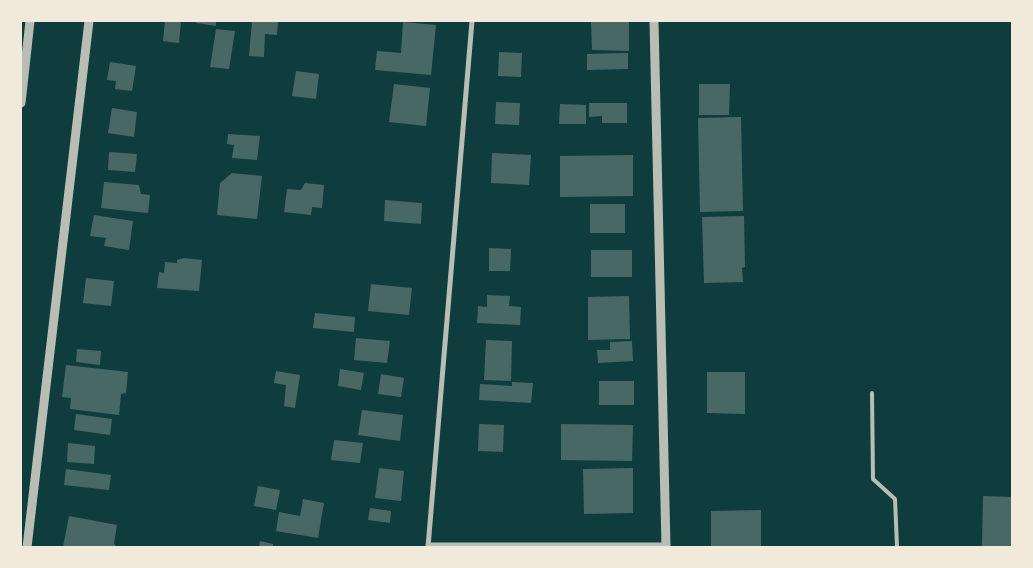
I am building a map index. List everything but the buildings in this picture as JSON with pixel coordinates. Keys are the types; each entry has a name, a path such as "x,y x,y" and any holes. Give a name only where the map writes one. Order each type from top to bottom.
{"street":[{"path":"21,103 30,21"},
{"path":"27,547 89,21"},
{"path":"472,21 428,546 666,546 654,21"}],"lane":[{"path":"872,393 873,479 895,499 896,547"}]}
